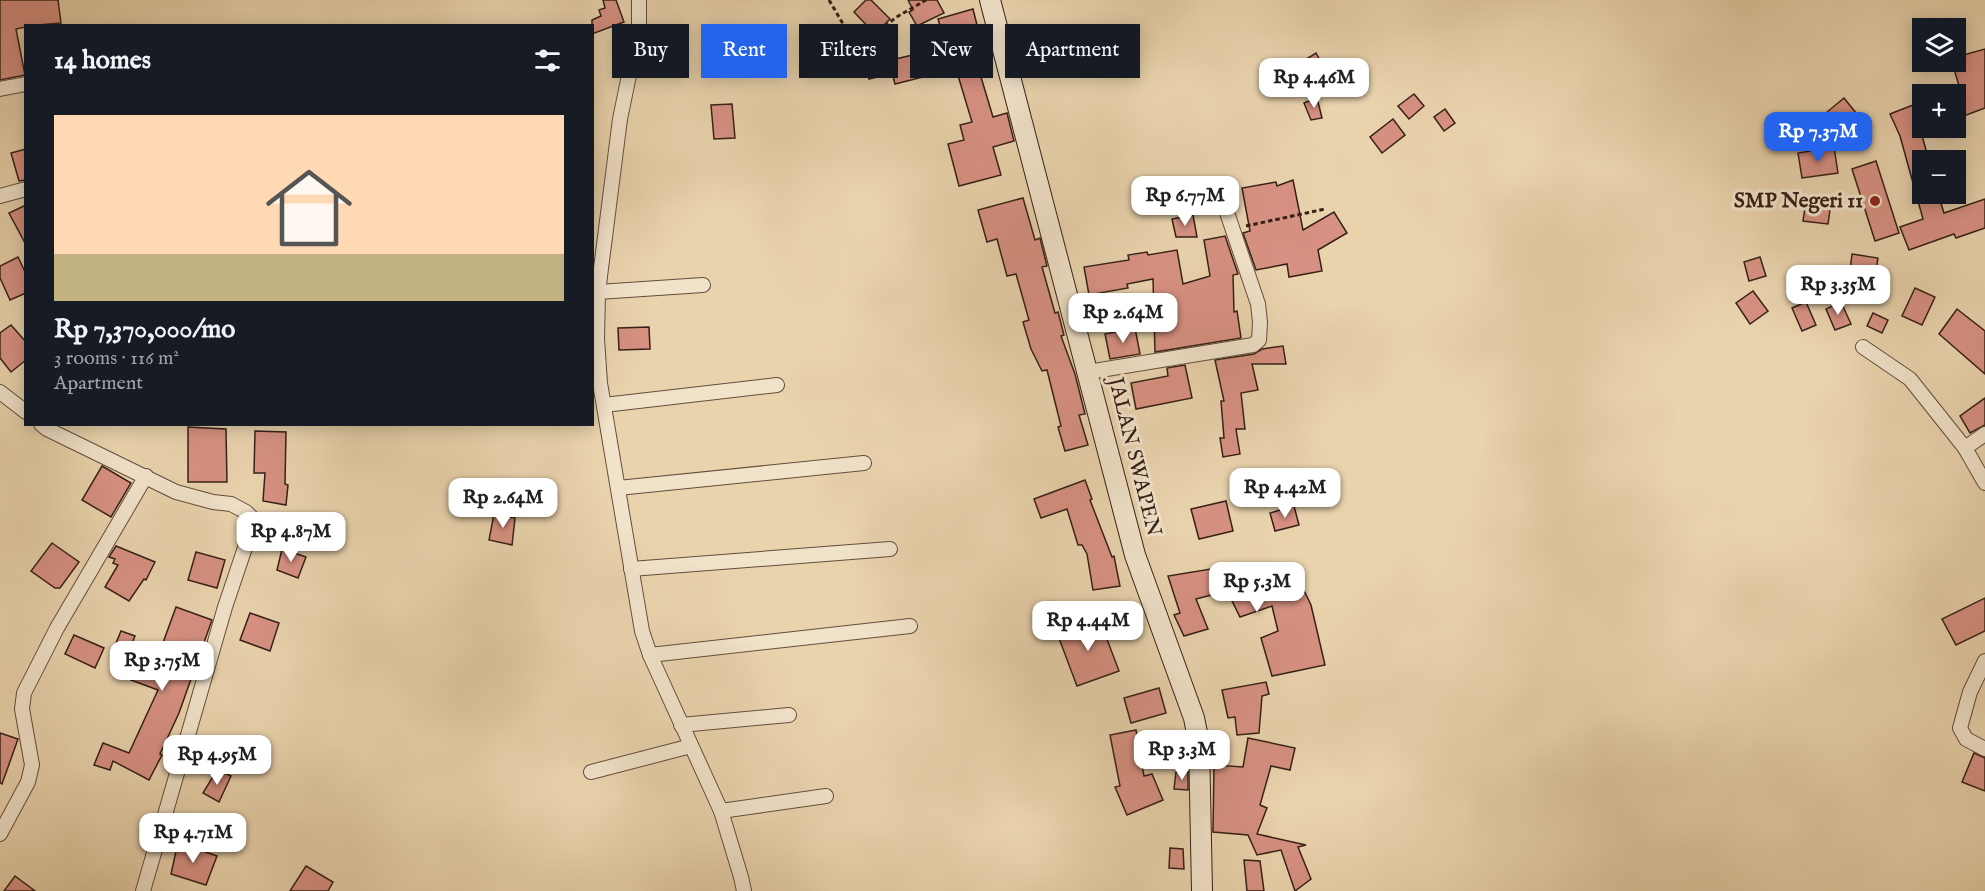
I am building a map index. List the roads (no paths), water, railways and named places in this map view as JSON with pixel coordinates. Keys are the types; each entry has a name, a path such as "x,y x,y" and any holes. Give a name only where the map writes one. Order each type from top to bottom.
{"main road":[{"name":"JALAN SWAPEN","path":"990,0 1135,555 1194,718 1199,743 1202,891"}],"street":[{"path":"639,0 639,27 620,119 598,292 597,339 600,383 642,631 650,655 721,811 744,891"},
{"path":"0,89 24,84"},
{"path":"0,196 24,190"},
{"path":"1088,372 1253,345 1259,340 1258,304 1221,195"},
{"path":"598,292 703,285"},
{"path":"1863,347 1910,379 1965,448 1985,483"},
{"path":"604,405 777,385"},
{"path":"0,392 24,410"},
{"path":"43,426 176,492 213,502 231,504 246,512 250,517 252,527 225,607 143,891"},
{"path":"1965,448 1985,434"},
{"path":"618,488 864,464"},
{"path":"0,834 28,782 32,765 22,709 24,693 62,618 146,476"},
{"path":"631,569 890,549"},
{"path":"650,655 910,626"},
{"path":"1985,662 1970,692 1960,728 1966,739 1985,749"},
{"path":"681,725 789,715"},
{"path":"591,772 691,746"},
{"path":"721,811 826,796"}],"place":[{"name":"SMP Negeri 11","path":"1875,201"}]}
